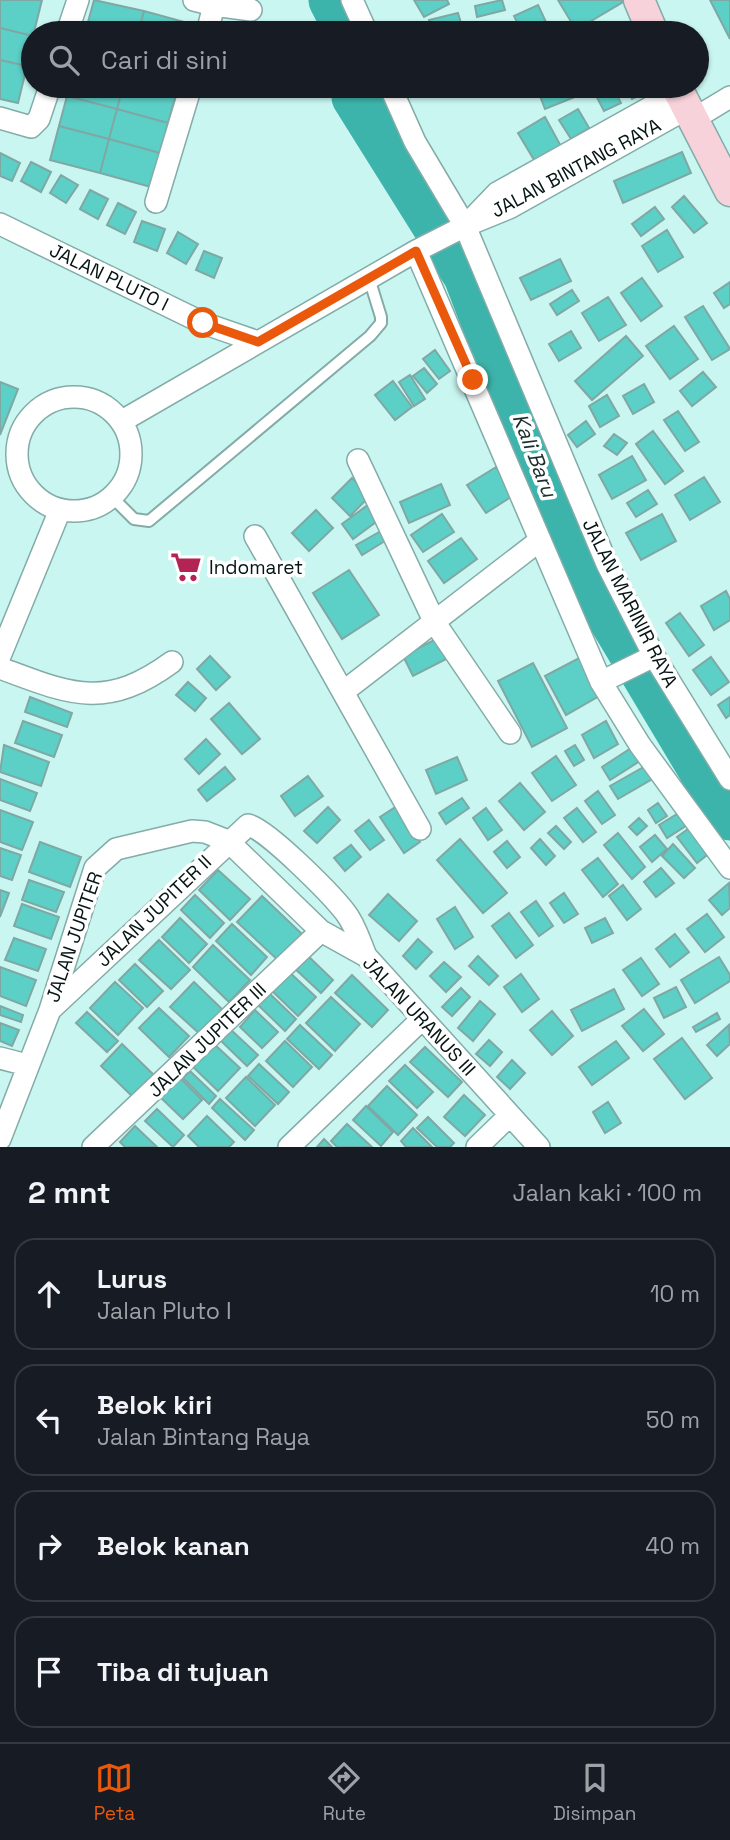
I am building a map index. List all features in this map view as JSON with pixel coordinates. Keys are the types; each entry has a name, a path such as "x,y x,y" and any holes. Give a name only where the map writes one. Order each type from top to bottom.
{"street":[{"path":"71,21 78,0"},
{"path":"352,0 362,21"},
{"path":"639,0 648,21"},
{"path":"206,21 204,3 251,10"},
{"name":"JALAN BINTANG RAYA","path":"122,421 369,278 463,227 497,193 683,102 730,97"},
{"path":"0,118 31,127 39,119 46,98"},
{"path":"156,202 187,98"},
{"name":"JALAN MARINIR RAYA","path":"395,98 415,142 463,227 582,509 651,658 730,779"},
{"path":"683,102 730,191"},
{"name":"JALAN PLUTO I","path":"0,224 203,323 258,342"},
{"path":"420,249 539,541 640,745 730,868"},
{"path":"69,396 98,402 122,421 132,447 128,474 112,497 88,510 60,510 34,495 18,470 19,440 33,413 50,401 69,396"},
{"path":"358,460 435,623 510,733"},
{"path":"0,656 60,510"},
{"path":"255,536 420,829"},
{"path":"343,692 539,541"},
{"path":"609,678 651,658"},
{"path":"0,668 61,691 90,695 126,689 172,662"},
{"name":"JALAN JUPITER II","path":"50,1010 248,825 256,827 272,839 346,913 366,956"},
{"name":"JALAN JUPITER","path":"0,1139 8,1093 27,1065 50,1010 94,868 116,849 191,831 205,831 228,841"},
{"name":"JALAN URANUS III","path":"228,841 321,931 366,956 539,1147"},
{"name":"JALAN JUPITER III","path":"93,1147 321,931"},
{"path":"289,1147 422,1019"},
{"path":"0,1058 27,1065"},
{"path":"477,1147 510,1115"}],"lane":[{"path":"112,497 134,519 149,522 370,336 381,323 381,308 369,278"}],"building":[{"path":"0,0 42,0 37,21 21,21 21,33 0,28"},
{"path":"94,0 144,11 141,21 88,21"},
{"path":"414,0 447,0 449,4 424,17"},
{"path":"502,0 505,10 477,17 475,6"},
{"path":"558,0 623,2 591,21 571,21"},
{"path":"710,0 730,0 730,39"},
{"path":"538,5 546,21 516,21 514,16"},
{"path":"144,11 180,21 141,21"},
{"path":"458,13 460,21 429,21"},
{"path":"0,28 21,33 21,65 0,60"},
{"path":"0,60 21,65 18,103 0,99"},
{"path":"66,98 117,109 109,139 59,126"},
{"path":"75,98 120,98 117,109"},
{"path":"120,98 175,98 168,123 117,109"},
{"path":"541,98 572,98 545,109"},
{"path":"597,98 618,98 621,103 604,111"},
{"path":"117,109 168,123 160,153 109,139"},
{"path":"578,109 589,128 571,139 559,120"},
{"path":"545,117 563,150 537,165 518,133"},
{"path":"59,126 109,139 100,173 50,160"},
{"path":"109,139 160,153 151,187 100,173"},
{"path":"682,152 691,173 623,203 614,181"},
{"path":"0,153 20,163 12,181 0,176"},
{"path":"31,162 51,172 41,192 21,181"},
{"path":"61,175 78,185 66,203 50,193"},
{"path":"90,190 108,199 98,219 80,209"},
{"path":"684,196 707,223 694,233 672,207"},
{"path":"118,203 136,212 125,234 107,225"},
{"path":"655,207 664,219 641,236 632,224"},
{"path":"142,221 165,229 157,251 134,242"},
{"path":"667,230 683,257 658,272 642,246"},
{"path":"178,232 198,244 186,264 167,253"},
{"path":"204,251 222,258 214,278 196,270"},
{"path":"560,259 571,281 531,300 520,278"},
{"path":"642,278 662,306 641,321 621,293"},
{"path":"730,282 730,304 724,308 714,293"},
{"path":"572,290 579,301 557,315 550,304"},
{"path":"608,297 626,325 599,341 582,313"},
{"path":"703,306 730,349 712,360 685,317"},
{"path":"674,326 698,359 670,379 646,346"},
{"path":"571,331 581,348 559,361 549,344"},
{"path":"626,336 643,356 592,400 575,381"},
{"path":"435,350 450,371 439,379 423,359"},
{"path":"424,368 437,384 427,393 413,376"},
{"path":"703,372 716,387 692,406 680,391"},
{"path":"410,375 425,399 414,406 399,382"},
{"path":"393,381 412,407 395,420 375,395"},
{"path":"0,382 18,389 0,435"},
{"path":"644,384 654,402 633,414 623,396"},
{"path":"607,395 619,416 600,427 589,406"},
{"path":"678,411 699,442 685,451 664,420"},
{"path":"586,421 595,434 577,447 568,435"},
{"path":"653,431 683,471 665,484 636,444"},
{"path":"614,434 627,443 617,455 604,446"},
{"path":"632,456 646,480 612,499 599,475"},
{"path":"496,467 514,495 486,513 467,485"},
{"path":"704,477 720,502 690,520 675,495"},
{"path":"352,478 370,496 350,516 332,498"},
{"path":"441,484 450,505 409,523 400,502"},
{"path":"648,490 657,504 636,517 627,503"},
{"path":"369,504 380,519 353,539 342,524"},
{"path":"316,510 333,528 309,551 292,533"},
{"path":"442,514 454,532 423,552 411,535"},
{"path":"662,514 676,541 641,560 626,533"},
{"path":"388,527 393,536 362,555 356,545"},
{"path":"461,538 477,559 444,583 428,561"},
{"path":"349,570 379,615 342,639 313,593"},
{"path":"726,591 730,599 730,620 714,630 701,606"},
{"path":"680,613 704,645 689,656 666,623"},
{"path":"442,636 452,656 413,676 403,656"},
{"path":"210,656 230,677 216,690 197,669"},
{"path":"711,657 729,682 711,695 693,670"},
{"path":"579,658 599,696 566,715 545,676"},
{"path":"533,663 567,728 532,747 498,681"},
{"path":"188,682 206,698 195,711 176,695"},
{"path":"30,697 72,713 67,727 25,712"},
{"path":"730,697 730,715 726,718 718,705"},
{"path":"229,703 260,739 242,754 211,719"},
{"path":"23,721 62,735 54,757 15,743"},
{"path":"606,721 618,744 594,758 582,735"},
{"path":"206,739 220,754 199,774 185,759"},
{"path":"4,745 49,762 41,786 0,772"},
{"path":"575,745 584,760 574,766 565,751"},
{"path":"631,748 640,761 610,780 602,767"},
{"path":"556,756 576,785 552,801 532,773"},
{"path":"457,757 467,780 436,794 426,770"},
{"path":"647,765 654,778 618,799 610,786"},
{"path":"225,767 235,779 207,801 198,790"},
{"path":"308,776 323,796 295,816 281,796"},
{"path":"0,779 37,793 30,811 0,800"},
{"path":"520,783 545,812 524,830 499,801"},
{"path":"598,791 615,815 602,824 585,801"},
{"path":"462,798 469,808 446,824 439,813"},
{"path":"658,803 667,816 656,823 648,810"},
{"path":"397,806 420,842 404,853 380,817"},
{"path":"328,807 340,820 317,843 304,831"},
{"path":"486,808 502,830 488,840 473,818"},
{"path":"577,808 596,832 583,842 564,818"},
{"path":"0,810 33,822 22,850 0,842"},
{"path":"682,811 689,824 667,838 659,825"},
{"path":"639,818 647,826 637,835 629,827"},
{"path":"369,820 384,840 370,850 355,831"},
{"path":"556,826 571,842 564,849 548,833"},
{"path":"692,826 712,851 697,863 677,837"},
{"path":"618,833 645,867 632,879 604,845"},
{"path":"655,835 667,849 652,862 640,847"},
{"path":"460,839 507,893 483,913 437,860"},
{"path":"540,839 555,856 546,865 531,848"},
{"path":"507,841 520,857 507,868 494,852"},
{"path":"40,842 81,857 70,887 29,872"},
{"path":"673,844 695,868 684,878 662,856"},
{"path":"351,845 361,857 345,871 334,858"},
{"path":"0,848 21,855 12,880 0,876"},
{"path":"598,858 618,884 603,897 582,870"},
{"path":"661,868 674,883 656,897 644,882"},
{"path":"218,870 250,899 230,920 199,890"},
{"path":"29,880 64,892 56,912 22,900"},
{"path":"729,883 730,908 722,915 709,900"},
{"path":"623,885 641,909 627,920 609,896"},
{"path":"0,890 9,893 0,917"},
{"path":"564,893 578,914 564,923 550,903"},
{"path":"388,894 417,921 399,941 369,915"},
{"path":"195,895 224,923 210,938 181,910"},
{"path":"262,896 303,935 279,961 237,922"},
{"path":"536,901 553,926 539,936 521,912"},
{"path":"22,904 59,917 51,939 14,926"},
{"path":"455,907 473,937 455,949 437,919"},
{"path":"509,913 533,945 516,958 492,926"},
{"path":"707,914 724,937 705,952 687,929"},
{"path":"180,918 207,944 189,963 162,937"},
{"path":"605,918 613,933 592,943 585,928"},
{"path":"232,924 267,957 251,975 216,941"},
{"path":"675,934 689,952 670,967 656,949"},
{"path":"14,938 46,949 38,971 5,960"},
{"path":"418,939 432,952 416,969 403,956"},
{"path":"159,940 190,970 171,989 139,960"},
{"path":"213,945 250,980 229,1002 193,967"},
{"path":"306,954 333,980 321,993 293,967"},
{"path":"478,956 498,976 489,985 469,966"},
{"path":"719,957 730,975 730,981 695,1003 681,980"},
{"path":"641,958 659,984 642,996 623,970"},
{"path":"444,962 461,977 446,992 430,976"},
{"path":"135,964 163,991 147,1007 119,980"},
{"path":"0,967 36,980 26,1006 0,996"},
{"path":"286,969 316,997 298,1016 269,988"},
{"path":"521,974 539,999 522,1012 504,987"},
{"path":"352,975 388,1010 372,1027 335,993"},
{"path":"115,982 143,1008 118,1035 90,1008"},
{"path":"194,982 224,1011 201,1035 170,1007"},
{"path":"676,987 686,1007 664,1018 654,998"},
{"path":"461,988 470,997 452,1016 442,1007"},
{"path":"614,989 624,1009 582,1031 571,1010"},
{"path":"269,993 296,1019 285,1031 258,1005"},
{"path":"331,997 360,1024 335,1051 306,1023"},
{"path":"480,1001 495,1014 473,1041 458,1028"},
{"path":"0,1006 23,1015 21,1022 0,1015"},
{"path":"159,1008 189,1036 169,1057 139,1028"},
{"path":"644,1009 664,1034 643,1051 622,1026"},
{"path":"255,1010 278,1032 262,1048 240,1027"},
{"path":"552,1011 573,1036 552,1055 530,1030"},
{"path":"87,1012 118,1041 107,1052 76,1023"},
{"path":"717,1013 720,1019 696,1032 693,1027"},
{"path":"0,1023 19,1030 12,1046 0,1041"},
{"path":"300,1025 332,1055 319,1069 287,1039"},
{"path":"729,1025 730,1044 717,1056 707,1045"},
{"path":"229,1028 258,1055 247,1066 219,1039"},
{"path":"682,1038 712,1078 685,1099 654,1059"},
{"path":"489,1040 502,1052 490,1066 476,1054"},
{"path":"285,1041 312,1067 293,1087 266,1061"},
{"path":"616,1041 629,1058 592,1085 579,1067"},
{"path":"213,1043 240,1068 218,1091 192,1066"},
{"path":"122,1044 155,1076 134,1098 101,1066"},
{"path":"425,1047 462,1082 448,1097 410,1062"},
{"path":"512,1060 525,1073 510,1089 497,1077"},
{"path":"259,1064 289,1092 278,1104 248,1076"},
{"path":"405,1065 433,1092 417,1108 389,1081"},
{"path":"190,1071 216,1096 209,1104 183,1078"},
{"path":"179,1077 202,1100 183,1119 160,1097"},
{"path":"246,1077 275,1105 255,1126 226,1098"},
{"path":"387,1086 417,1115 398,1135 368,1106"},
{"path":"464,1095 485,1115 465,1136 444,1117"},
{"path":"220,1099 254,1130 245,1140 212,1108"},
{"path":"608,1102 621,1123 605,1133 593,1112"},
{"path":"366,1106 393,1132 381,1146 353,1120"},
{"path":"157,1109 184,1135 173,1147 145,1121"},
{"path":"207,1116 234,1142 229,1147 199,1147 188,1136"},
{"path":"428,1117 454,1143 450,1147 437,1147 417,1128"},
{"path":"347,1124 372,1147 337,1147 331,1141"},
{"path":"135,1126 157,1147 125,1147 120,1142"},
{"path":"413,1128 432,1147 406,1147 401,1141"},
{"path":"324,1139 332,1147 317,1147"}],"waterway":[{"name":"Kali Baru","path":"332,0 343,21"},
{"name":"Kali Baru","path":"356,98 467,276 574,556 730,817"}],"place":[{"name":"Indomaret","path":"186,567"}],"route":[{"path":"203,323 258,342 416,251 473,380"}]}
